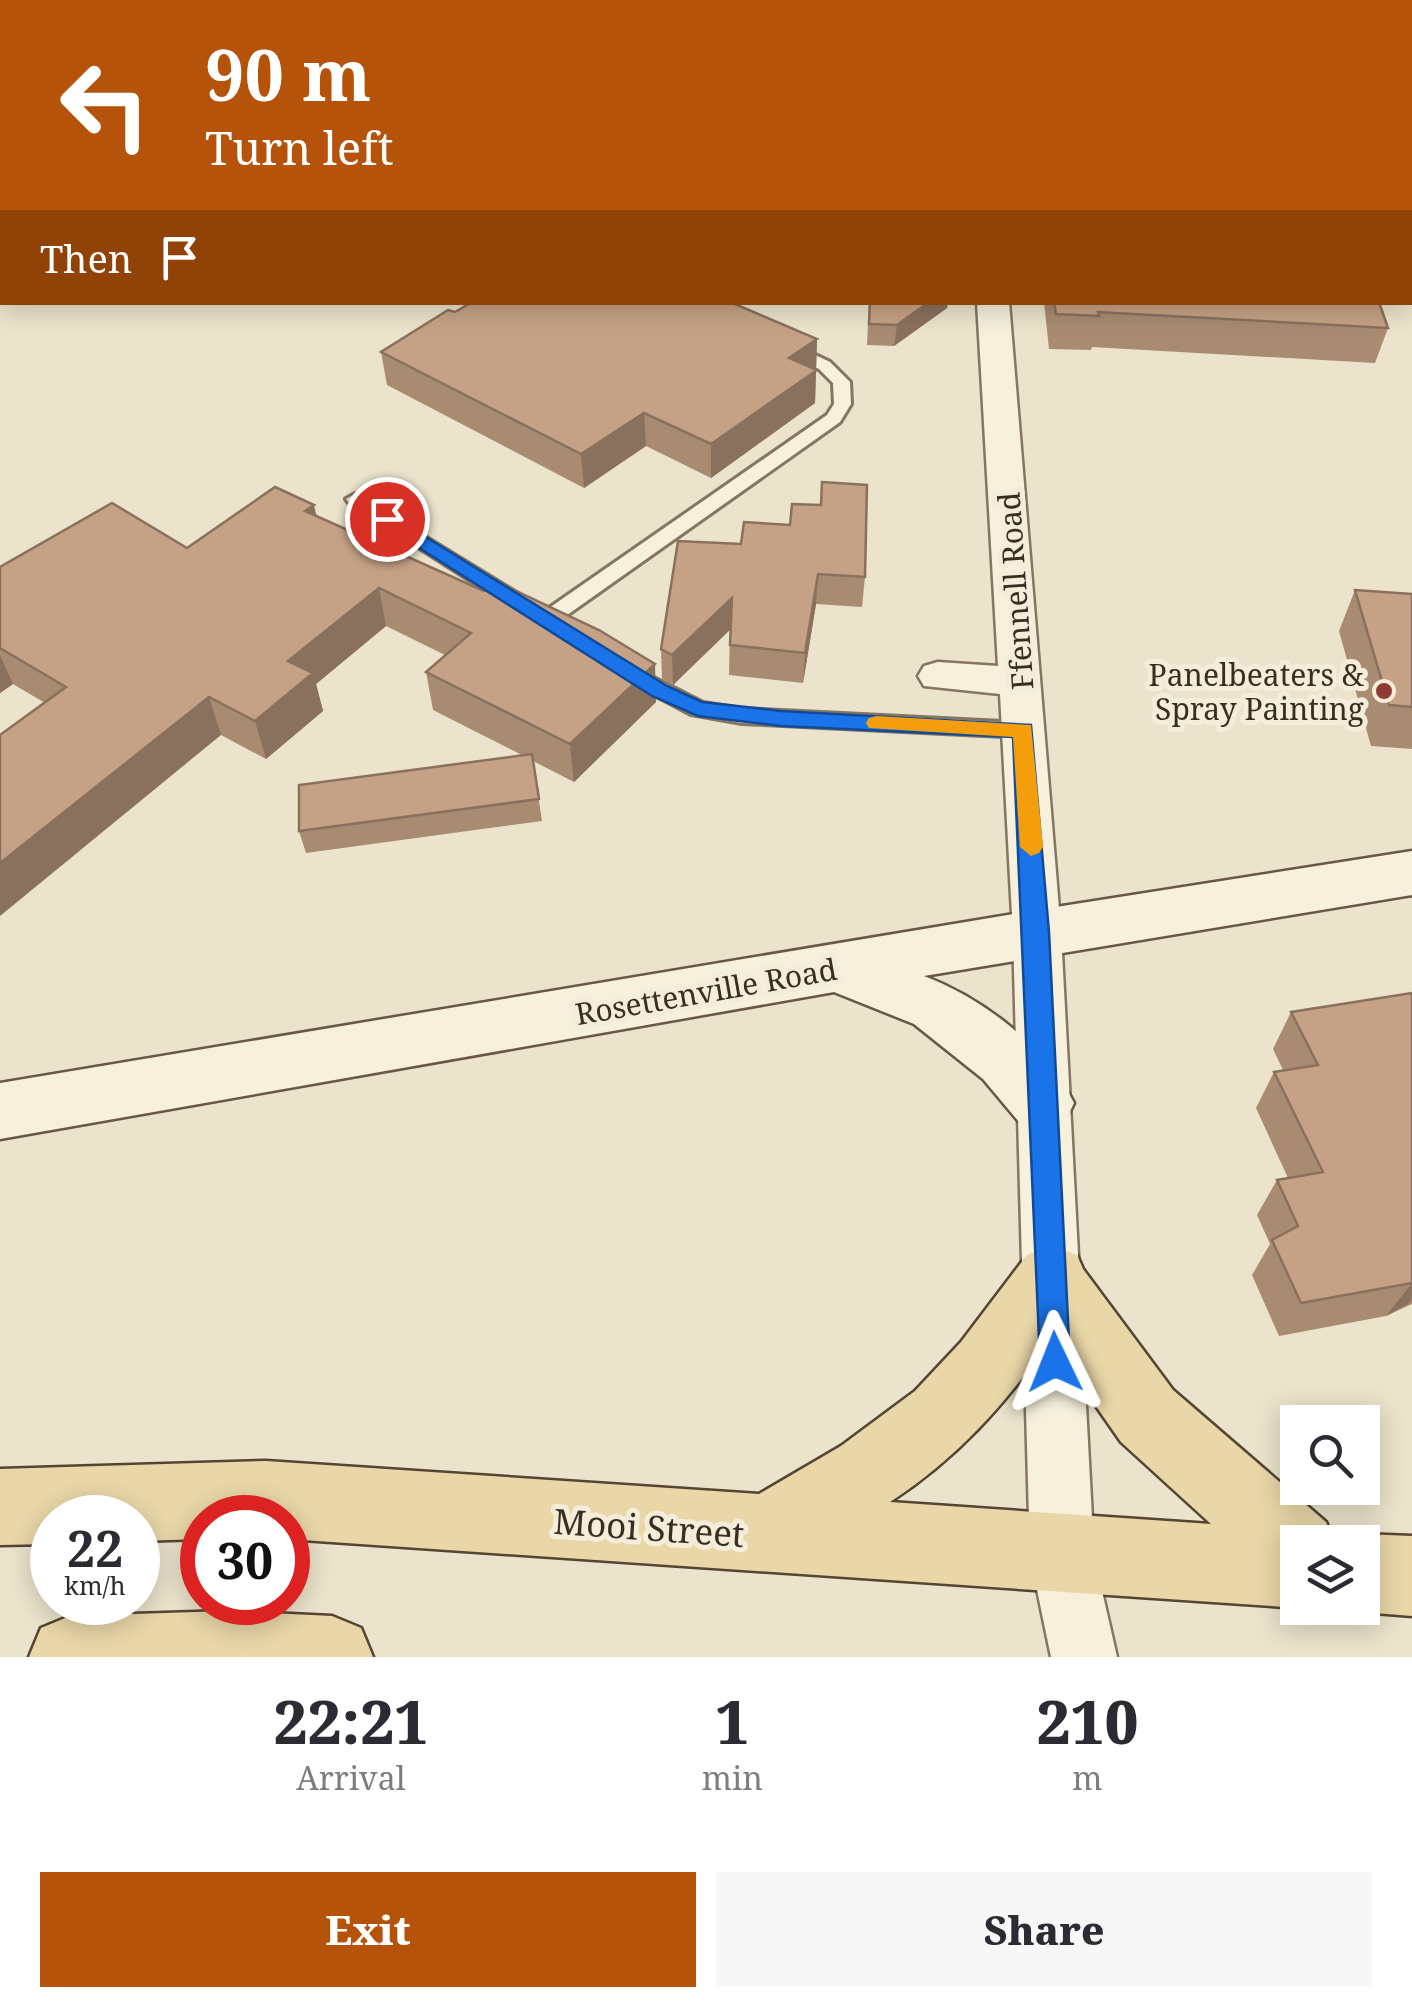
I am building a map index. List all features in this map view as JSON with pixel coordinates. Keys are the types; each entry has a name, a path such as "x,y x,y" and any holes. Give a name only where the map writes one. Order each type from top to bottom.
{"main road":[{"name":"Rosettenville Road","path":"0,1110 1037,932 1412,873"},
{"path":"840,968 935,1006 1005,1060 1042,1103"},
{"path":"761,1535 882,1465 940,1418 966,1393 1052,1281 1147,1416 1280,1534"},
{"name":"Mooi Street","path":"0,1507 266,1499 1280,1569"},
{"path":"1380,1574 1412,1576"},
{"path":"70,1657 227,1652 332,1657"}],"street":[{"name":"Ffennell Road","path":"993,305 1037,932 1062,1556 1084,1657"},
{"path":"938,676 1021,681"}],"lane":[{"path":"355,498 554,625 834,418 844,405 845,391 840,378 824,365 772,339"},
{"path":"611,660 660,691 712,711 1024,730"}],"building":[{"path":"467,305 737,305 817,339 789,358 817,370 711,444 644,413 581,454 381,352 448,310 455,312"},
{"path":"870,305 925,305 897,325 869,324"},
{"path":"1054,305 1380,305 1388,328 1098,312 1099,316 1056,314"},
{"path":"822,482 867,485 865,577 818,574 805,653 730,645 732,598 672,655 661,649 678,541 741,544 744,522 790,525 792,504 821,505"},
{"path":"275,487 314,505 305,511 484,591 495,581 599,630 655,664 570,744 426,672 471,633 379,588 288,661 313,673 255,721 209,697 0,863 0,735 66,687 0,648 0,567 112,503 187,548"},
{"path":"1355,590 1412,594 1412,707 1389,705"},
{"path":"532,754 539,799 299,831 299,785"},
{"path":"1412,993 1412,1283 1301,1303 1272,1240 1298,1226 1277,1180 1323,1172 1274,1072 1318,1065 1291,1012"}],"slow traffic":[{"path":"876,723 1024,730 1031,847"}],"place":[{"name":"Panelbeaters & Spray Painting","path":"1384,691"}],"route":[{"path":"387,519 660,691 698,708 742,716 1024,730 1037,932 1055,1362"}]}
